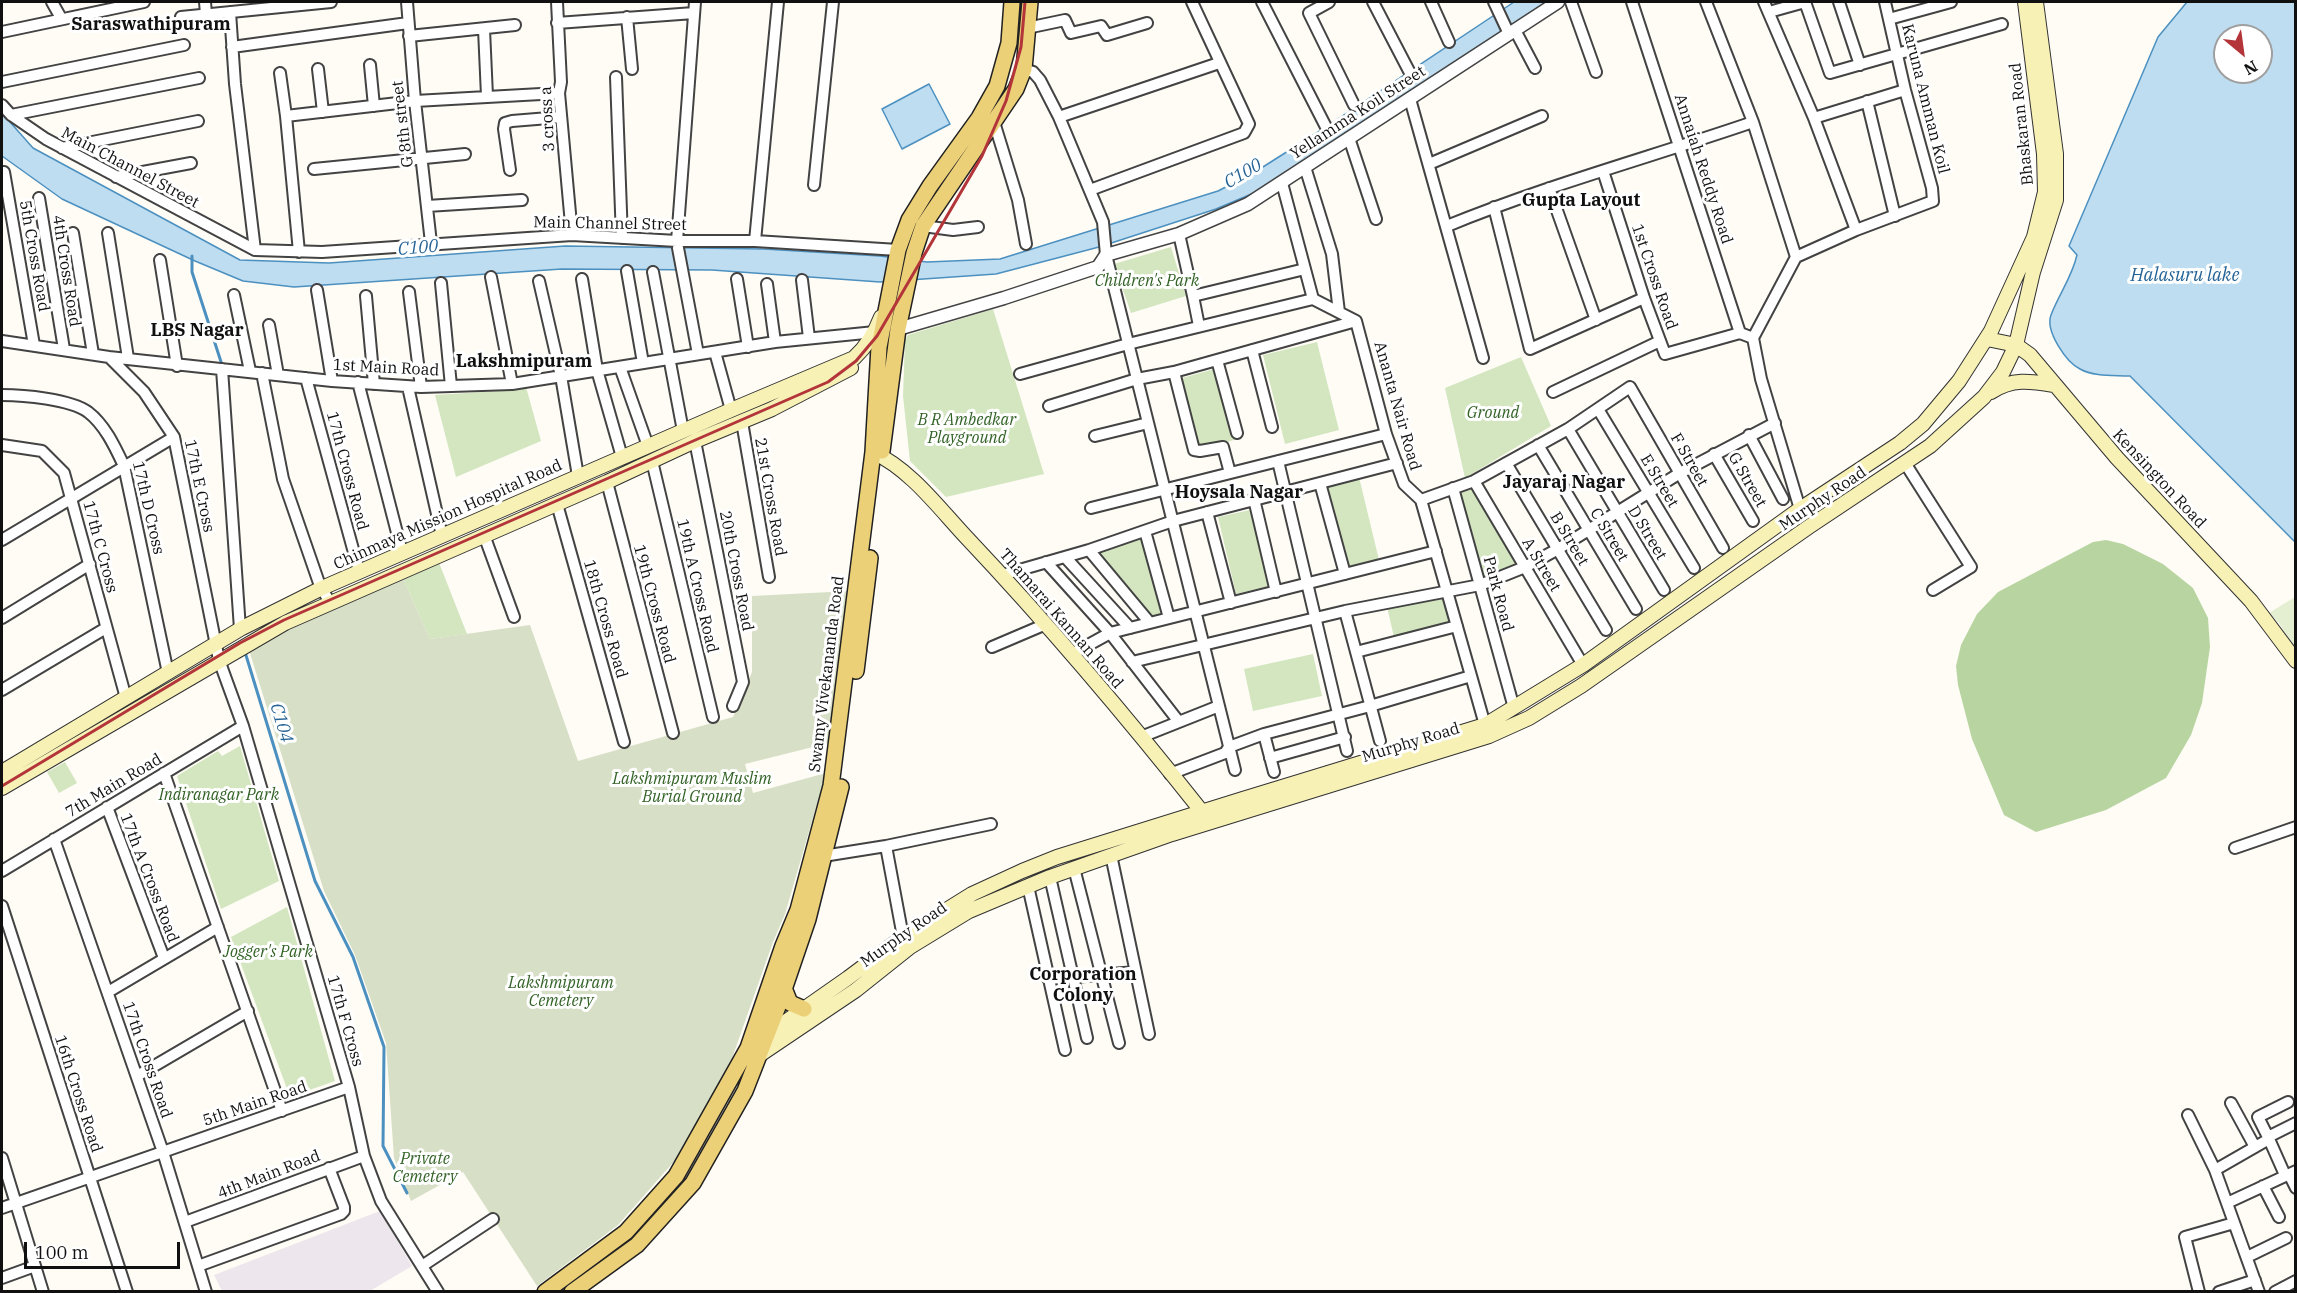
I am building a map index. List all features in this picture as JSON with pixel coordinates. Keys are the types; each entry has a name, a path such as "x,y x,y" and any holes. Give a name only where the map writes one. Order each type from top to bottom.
{"main road":[{"name":"Swamy Vivekananda Road","path":"877,454 879,347 898,252 909,220 930,186 979,118 998,83 1008,43 1012,2"},
{"name":"Swamy Vivekananda Road","path":"761,1033 784,988 808,919 818,857 839,769 850,630 898,329 914,253 923,226 1016,89 1024,69 1030,2"},
{"name":"Bhaskaran Road","path":"1987,339 2034,237 2045,192 2044,154 2025,2"},
{"name":"Bhaskaran Road","path":"2016,345 2033,272 2056,200 2057,186 2056,154 2036,2"},
{"path":"998,83 1016,89"},
{"name":"Chinmaya Mission Hospital Road","path":"2,772 240,629 322,588 854,358 864,349 876,332 885,313"},
{"name":"Chinmaya Mission Hospital Road","path":"2,788 244,645 330,603 742,422 861,363 898,329"},
{"path":"1987,339 2016,345"},
{"name":"Murphy Road","path":"755,1051 856,990 910,947 969,911 1050,877 1207,818 1485,725 1583,665 1800,509 1900,443 1923,424 1959,381 1987,339"},
{"name":"Murphy Road","path":"761,1033 804,1009 903,937 972,894 1022,871 1057,857 1207,818 1489,736 1529,718 1581,686 1810,526 1930,446 1984,397 2003,372 2016,345"},
{"name":"Kensington Road","path":"2016,345 2030,355 2117,458 2251,601 2295,661"},
{"path":"1984,397 2017,380 2054,385"},
{"name":"Thamarai Kannan Road","path":"877,454 906,472 1002,575 1072,654 1207,818"},
{"name":"Swamy Vivekananda Road","path":"572,1292 637,1245 693,1183 746,1091 783,946 818,857"},
{"path":"784,988 790,1003 804,1009"},
{"name":"Swamy Vivekananda Road","path":"545,1292 626,1232 676,1176 755,1051"}],"street":[{"path":"52,2 62,18"},
{"path":"2,32 112,5 141,2"},
{"path":"205,2 206,14"},
{"path":"181,17 331,2"},
{"name":"G 8th street","path":"407,2 415,101 431,243"},
{"name":"3 cross a","path":"557,2 561,82 559,93 572,235"},
{"path":"755,242 778,2"},
{"path":"814,185 833,2"},
{"path":"1090,190 1244,133 1249,124 1192,2"},
{"path":"1262,2 1326,127"},
{"path":"1329,2 1309,13 1354,105"},
{"path":"1373,2 1409,72"},
{"path":"1431,2 1449,42"},
{"name":"Yellamma Koil Street","path":"898,329 1098,267 1106,251 1179,234 1248,204 1510,31 1558,2"},
{"path":"1571,2 1596,72"},
{"name":"Annaiah Reddy Road","path":"1632,2 1740,333"},
{"path":"1706,2 1753,122 1796,257 1753,338 1761,379 1800,509"},
{"path":"1764,2 1814,118 1856,230"},
{"path":"1769,12 1805,2 1829,73 2002,24"},
{"path":"1839,2 1860,65"},
{"name":"Karuna Amman Koil","path":"1796,257 1856,230 1933,201 1932,188 1905,90 1885,2"},
{"path":"1889,19 1951,2"},
{"path":"557,23 627,17 695,7 678,244 698,354"},
{"path":"1496,7 1535,68"},
{"path":"230,12 231,47 255,250"},
{"path":"627,17 632,69"},
{"path":"1027,28 1065,20 1071,33 1101,26 1107,35 1147,23"},
{"path":"231,47 408,23"},
{"path":"409,36 515,25"},
{"path":"484,29 487,96"},
{"path":"2,82 184,45"},
{"path":"1059,117 1219,63"},
{"path":"369,65 374,106"},
{"path":"318,69 323,112"},
{"path":"1024,69 1033,72 1040,80 1059,117 1102,222 1106,251 1128,344 1235,770"},
{"path":"280,74 299,252"},
{"path":"616,77 622,238"},
{"path":"11,115 199,78"},
{"path":"1814,118 1905,90"},
{"path":"286,116 415,101 559,93"},
{"path":"1410,99 1483,358"},
{"path":"1867,101 1895,216"},
{"name":"Main Channel Street","path":"2,105 11,115 46,140 255,250 299,252 572,235 678,244 755,242 898,252"},
{"path":"1429,164 1542,116"},
{"path":"510,170 505,123 561,117"},
{"path":"62,148 198,121"},
{"path":"994,122 1018,201 1026,244"},
{"path":"1447,226 1549,188 1753,122"},
{"path":"1348,138 1376,219"},
{"path":"314,169 465,153"},
{"path":"116,177 191,163"},
{"path":"1305,167 1332,254 1339,312"},
{"name":"1st Cross Road","path":"1603,171 1644,298 1665,354 1740,333"},
{"name":"5th Cross Road","path":"4,172 34,345"},
{"path":"1282,183 1313,299"},
{"path":"1549,188 1596,320"},
{"name":"4th Cross Road","path":"39,198 64,350"},
{"path":"427,206 522,200"},
{"path":"1494,207 1530,349 1644,298"},
{"path":"923,226 952,230 978,227"},
{"path":"73,233 93,354"},
{"path":"108,233 128,358"},
{"path":"1179,234 1199,326"},
{"path":"160,260 177,366"},
{"path":"1193,296 1305,269"},
{"path":"627,271 643,363"},
{"path":"653,272 683,431"},
{"path":"491,277 512,384"},
{"path":"582,279 597,370 622,457"},
{"path":"737,279 748,347"},
{"path":"802,280 809,338"},
{"path":"539,281 561,376 578,476"},
{"path":"441,283 451,386"},
{"path":"767,284 775,342"},
{"path":"317,290 332,381"},
{"path":"409,292 421,387"},
{"path":"234,294 250,371"},
{"path":"366,296 374,384"},
{"path":"1020,374 1128,344 1313,299 1356,321"},
{"path":"1049,406 1137,379 1174,372 1356,321"},
{"name":"Ananta Nair Road","path":"1356,321 1386,434 1404,484 1421,500 1485,725"},
{"path":"269,325 278,375"},
{"name":"1st Main Road","path":"109,357 332,381 421,387 512,384 775,342 876,332"},
{"path":"1740,333 1753,338"},
{"path":"2,341 109,357"},
{"path":"1553,392 1660,341"},
{"path":"1252,350 1272,427"},
{"path":"715,352 731,410"},
{"name":"17th E Cross","path":"109,357 144,392 174,437 216,643"},
{"path":"1217,360 1237,433"},
{"path":"620,367 648,446"},
{"path":"225,369 240,629"},
{"path":"1174,372 1194,450 1200,452 1223,447 1230,473"},
{"path":"262,373 283,479 322,588 330,603"},
{"name":"17th Cross Road","path":"306,378 359,571"},
{"path":"358,382 402,552"},
{"path":"408,387 442,536"},
{"name":"F Street","path":"1598,409 1630,387 1723,548"},
{"name":"17th D Cross","path":"2,394 60,402 87,411 114,445 124,466 168,673"},
{"path":"1421,500 1474,481 1568,429 1598,409"},
{"name":"E Street","path":"1598,409 1694,567"},
{"name":"21st Cross Road","path":"742,422 769,577"},
{"path":"1095,436 1148,423"},
{"path":"1132,662 1345,611 1480,585 1525,567 1558,549 1680,473 1775,423"},
{"name":"D Street","path":"1568,429 1664,590"},
{"path":"1091,508 1386,434"},
{"path":"1749,435 1783,499"},
{"path":"2,540 174,437"},
{"name":"20th Cross Road","path":"695,441 743,682 733,706"},
{"name":"17th C Cross","path":"2,445 42,451 64,473 126,698"},
{"name":"C Street","path":"1538,445 1636,609"},
{"name":"G Street","path":"1714,454 1753,521"},
{"name":"19th A Cross Road","path":"652,461 713,717"},
{"path":"1278,461 1309,583 1347,751"},
{"name":"B Street","path":"1506,463 1606,630"},
{"path":"1905,463 1971,567 1933,590"},
{"path":"1002,575 1089,550 1173,521 1397,464"},
{"name":"A Street","path":"1474,481 1583,665"},
{"name":"19th Cross Road","path":"607,482 673,733"},
{"path":"1320,483 1345,574"},
{"name":"Park Road","path":"1453,488 1514,708"},
{"path":"1254,500 1276,591"},
{"name":"18th Cross Road","path":"556,504 624,742"},
{"path":"1207,512 1231,603"},
{"path":"1145,531 1169,618"},
{"path":"484,535 514,617"},
{"path":"1089,550 1150,623"},
{"path":"1072,654 1110,633 1436,551"},
{"path":"1065,557 1130,628"},
{"path":"1046,562 1110,633 1179,722"},
{"path":"2,618 90,564"},
{"path":"1345,611 1380,741"},
{"path":"992,647 1046,624"},
{"path":"1356,652 1457,626"},
{"path":"2,690 106,628"},
{"name":"17th F Cross","path":"216,643 219,660 243,726 349,1087 364,1156 381,1201 438,1292"},
{"path":"1170,774 1225,753 1229,747 1264,734 1471,676"},
{"path":"1141,737 1219,706"},
{"name":"7th Main Road","path":"2,871 243,726"},
{"path":"1264,734 1274,772"},
{"path":"1270,758 1345,737"},
{"path":"164,773 282,1111"},
{"name":"17th A Cross Road","path":"107,807 164,958"},
{"path":"818,857 886,846 991,824"},
{"path":"2235,848 2295,827"},
{"name":"17th Cross Road","path":"54,839 163,1152 206,1292"},
{"path":"886,846 903,937"},
{"path":"1111,855 1149,1034"},
{"path":"1074,868 1119,1043"},
{"path":"1050,877 1087,1038"},
{"path":"1028,886 1065,1050"},
{"name":"16th Cross Road","path":"2,906 127,1292"},
{"path":"108,992 218,927"},
{"path":"1048,979 1136,972"},
{"path":"137,1076 248,1011"},
{"name":"5th Main Road","path":"2,1208 349,1087"},
{"path":"2288,1102 2258,1117 2290,1173 2295,1188"},
{"path":"2231,1103 2255,1147"},
{"path":"2188,1115 2215,1170 2259,1292"},
{"path":"2215,1170 2295,1123"},
{"name":"4th Main Road","path":"185,1222 364,1156"},
{"path":"2,1158 43,1292"},
{"path":"198,1266 341,1214 344,1207 329,1168"},
{"path":"2227,1203 2290,1173"},
{"path":"2264,1186 2279,1216"},
{"path":"422,1266 493,1219"},
{"path":"2199,1292 2185,1237 2234,1223"},
{"path":"2247,1257 2286,1238"},
{"path":"2,1278 35,1266"},
{"path":"2219,1292 2255,1280"},
{"path":"2275,1292 2292,1286"}],"shaded area":[{"path":"380,1211 412,1266 370,1291 222,1291 214,1275"}],"green space":[{"name":"Children's Park","path":"1171,247 1186,296 1131,313 1114,264"},
{"name":"B R Ambedkar Playground","path":"993,309 1044,474 946,497 910,461 903,396 905,340 908,335"},
{"path":"1317,342 1339,430 1285,444 1263,355"},
{"name":"Ground","path":"1521,357 1551,426 1465,478 1445,388"},
{"path":"1218,368 1237,439 1201,450 1182,378"},
{"path":"526,387 541,441 456,477 435,395 515,390"},
{"path":"1359,477 1379,560 1338,570 1319,487"},
{"path":"1474,486 1517,565 1482,580 1458,490"},
{"path":"1250,510 1269,586 1236,594 1218,517"},
{"path":"1141,536 1163,615 1153,617 1098,553"},
{"path":"2106,540 2123,544 2163,564 2193,588 2208,618 2210,647 2202,703 2191,735 2166,778 2106,810 2036,832 2004,815 1972,739 1958,685 1956,666 1961,645 1977,614 1998,592 2093,542"},
{"path":"438,560 467,634 430,639 402,576"},
{"name":"Lakshmipuram Cemetery","path":"402,576 430,639 530,625 578,761 733,717 752,672 752,596 850,591 829,743 745,764 753,793 826,773 785,914 730,1064 678,1157 618,1225 537,1286 463,1172 411,1201 394,1158 386,1043 355,955 324,891 249,650 332,607"},
{"path":"1443,594 1450,623 1394,637 1387,607"},
{"path":"2295,597 2295,650 2279,623 2269,613"},
{"path":"1313,654 1322,696 1253,711 1244,669"},
{"name":"Indiranagar Park","path":"240,746 279,881 221,909 177,776 218,751 222,756"},
{"path":"65,762 77,783 59,793 47,772"},
{"name":"Jogger's Park","path":"287,907 335,1081 290,1097 231,937"}],"water":[{"path":"1514,2 1548,2 1261,190 1216,209 1099,247 996,274 880,282 712,270 562,269 294,287 243,281 62,199 2,156 2,113 33,148 240,260 329,263 565,246 764,249 880,256 927,262 1000,259 1218,191 1255,172 1326,127"},
{"name":"Halasuru lake","path":"2187,2 2295,2 2295,542 2130,376 2086,372 2074,365 2063,353 2054,337 2050,322 2077,255 2069,246 2158,37"},
{"path":"929,84 950,124 902,149 882,109"}],"waterway":[{"name":"C104","path":"192,256 192,272 223,368"},
{"name":"C104","path":"245,652 315,881 353,957 384,1047 383,1146 407,1193"}],"railway":[{"path":"2,786 240,643 284,620 828,382 856,361 877,336 982,156 1006,101 1021,47 1025,2"}],"district":[{"name":"Saraswathipuram","path":"151,25"},
{"name":"Gupta Layout","path":"1581,201"},
{"name":"LBS Nagar","path":"197,331"},
{"name":"Lakshmipuram","path":"524,362"},
{"name":"Jayaraj Nagar","path":"1564,483"},
{"name":"Hoysala Nagar","path":"1239,493"},
{"name":"Corporation Colony","path":"1083,985"}],"water label":[{"name":"C100","path":"1243,174"},
{"name":"C100","path":"418,248"}],"park label":[{"name":"Lakshmipuram Muslim Burial Ground","path":"692,788"},
{"name":"Private Cemetery","path":"425,1168"}]}
